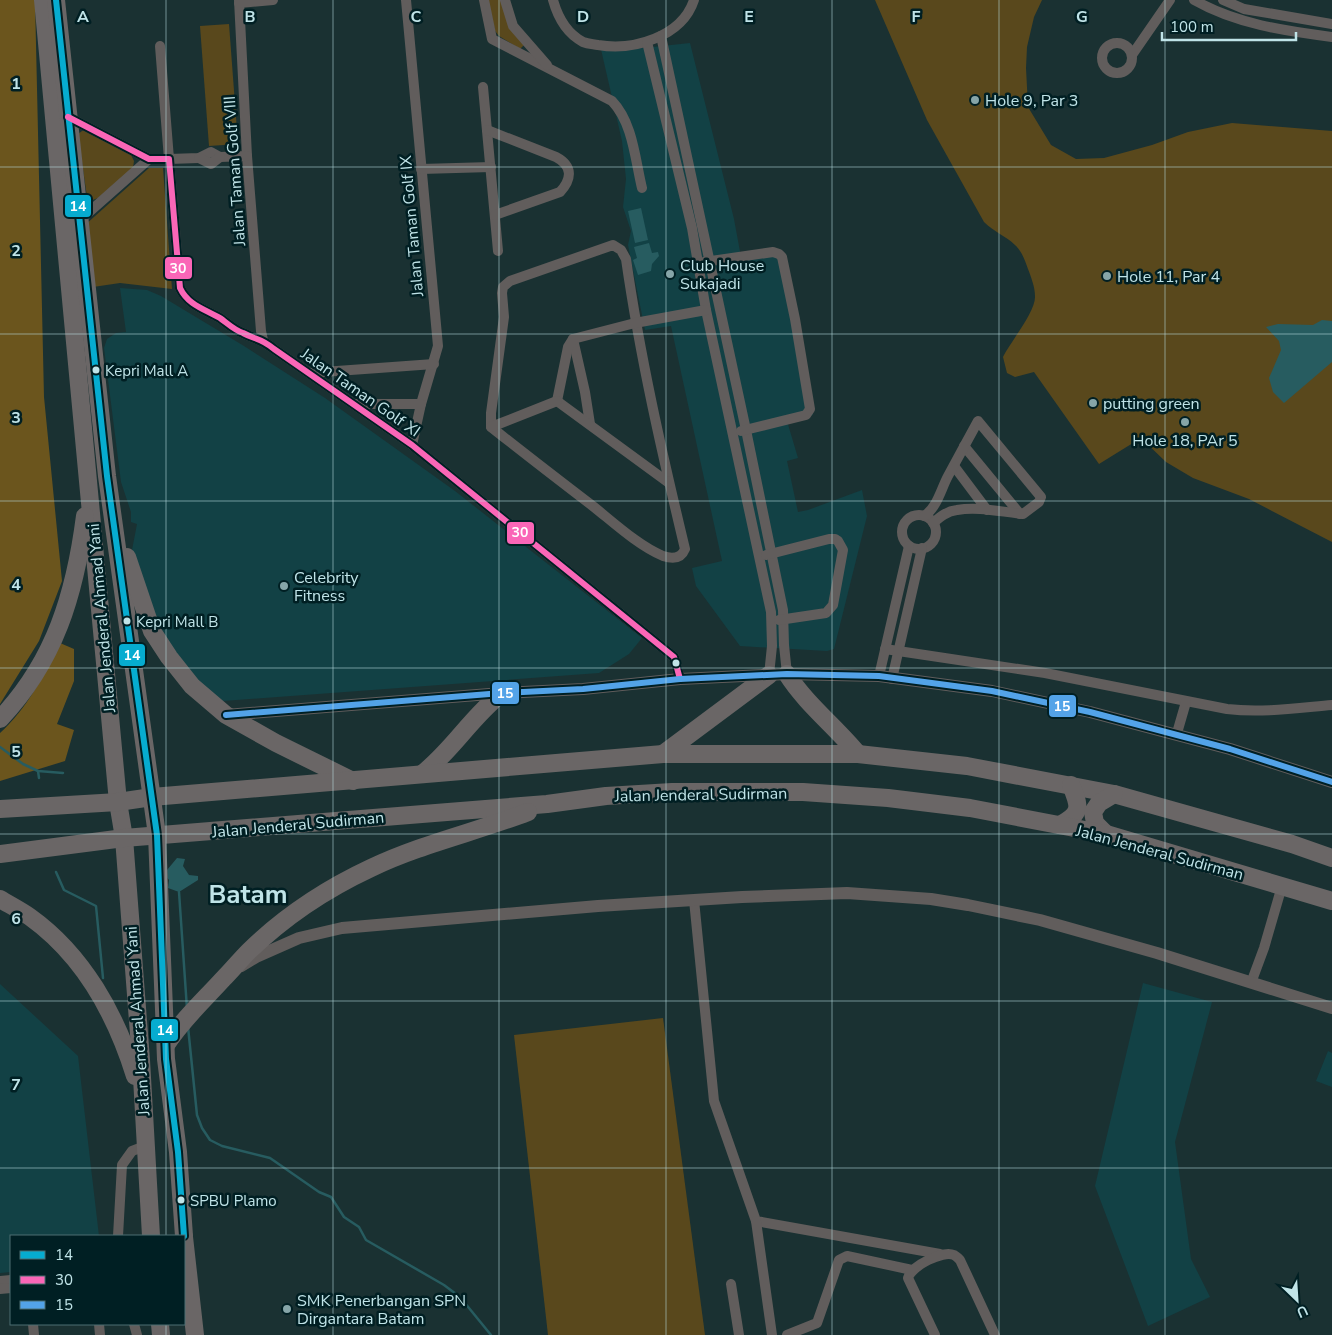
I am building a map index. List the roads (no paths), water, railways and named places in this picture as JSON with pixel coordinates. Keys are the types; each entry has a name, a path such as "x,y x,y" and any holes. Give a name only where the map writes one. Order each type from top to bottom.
{"highway":[{"name":"Jalan Jenderal Ahmad Yani","path":"43,0 118,802 124,838 141,1060 151,1235"},
{"name":"Jalan Jenderal Ahmad Yani","path":"56,0 107,476 157,835 166,1052 178,1152 184,1235"},
{"path":"81,406 100,404"},
{"path":"107,476 126,554 152,631 169,657 192,686 226,715 276,743 352,781"},
{"path":"0,719 31,680 46,656 67,604 80,555 88,483"},
{"path":"787,674 858,754"},
{"path":"663,754 768,675"},
{"path":"422,774 445,754 502,693"},
{"path":"0,809 118,802 152,797 663,754 858,754 967,766 1114,794 1292,844 1332,858"},
{"path":"1060,825 1073,817 1076,812 1076,800 1071,785"},
{"name":"Jalan Jenderal Sudirman","path":"0,854 124,838 547,804 606,796 672,792 803,792 888,798 970,808 1106,834 1332,901"},
{"path":"1106,834 1095,823 1092,812 1099,803 1114,794"},
{"path":"141,1060 166,1052 189,1014 248,952 299,909 336,886 371,868 413,851 547,804"},
{"path":"0,900 25,913 68,952 87,973 116,1026 129,1056 142,1098"},
{"name":"Jalan Jenderal Ahmad Yani","path":"185,1246 195,1335"}],"street":[{"path":"239,1 273,0"},
{"name":"Jalan Taman Golf IX","path":"406,0 438,346 421,404 412,445"},
{"path":"484,0 492,39 612,101 618,107 626,122 642,188"},
{"path":"504,0 510,20 516,31 552,70"},
{"path":"553,0 559,19 575,37 582,41 612,48 647,42 661,36 681,22 694,0"},
{"path":"1132,55 1170,0"},
{"path":"1194,0 1209,8 1244,21 1300,33 1332,37"},
{"path":"1223,0 1244,10 1332,24"},
{"name":"Jalan Taman Golf VIII","path":"239,1 247,156 263,340"},
{"path":"661,36 771,554 784,620 787,674"},
{"path":"647,42 692,228 706,310 760,556 772,620 772,646 768,675"},
{"path":"160,46 169,160"},
{"path":"483,87 498,251"},
{"path":"68,117 149,159 199,158 211,152 220,157 247,156"},
{"path":"487,130 556,157 568,166 569,173 567,181 560,192 495,215"},
{"path":"79,221 149,159"},
{"name":"Jalan Taman Golf XI","path":"169,160 180,288 183,295 192,304 242,333 263,340 412,445 674,657 680,679"},
{"path":"421,169 491,167"},
{"path":"612,245 621,250 626,259 635,323 685,549 683,554 673,558 663,556 630,536 491,427 491,413 504,317 502,293 506,284 612,245"},
{"path":"697,262 772,252 782,257 795,319 810,409 806,415 733,433"},
{"path":"558,401 568,346 573,339 586,334 635,323 706,310"},
{"path":"573,339 590,424"},
{"path":"309,373 434,364"},
{"path":"491,427 558,401"},
{"path":"558,401 669,483"},
{"path":"354,404 421,404"},
{"path":"924,516 934,505 978,421 1041,497 1040,502 1025,513 956,510 948,512 933,523"},
{"path":"964,446 1020,514"},
{"path":"954,466 987,510"},
{"path":"918,515 924,516 933,523 935,528 934,538 931,543 922,548 909,546 903,538 902,527 908,518 918,515"},
{"path":"760,556 829,539 838,541 843,550 833,605 830,610 826,613 784,620 772,620"},
{"path":"879,676 909,546"},
{"path":"892,679 922,548"},
{"path":"885,649 1045,673 1186,702 1243,711 1332,705"},
{"path":"226,715 502,693 583,689 680,679 787,674 879,676 992,691 1090,712 1177,734 1270,761 1332,782"},
{"path":"1177,734 1186,702"},
{"path":"1251,983 1264,948 1282,886"},
{"path":"223,980 256,957 280,945 306,936 342,928 592,907 847,893 940,900 1040,920 1093,934 1332,1008"},
{"path":"694,900 714,1101 756,1221 772,1335"},
{"path":"118,1235 122,1165 132,1151 145,1146"},
{"path":"756,1221 940,1254 954,1254 960,1260 995,1335"},
{"path":"935,1335 908,1278 912,1270 940,1254"},
{"path":"787,1335 817,1323 839,1260 847,1256 912,1270"},
{"path":"0,1289 9,1283"},
{"path":"731,1284 739,1335"}],"waterway":[{"path":"0,747 23,764 38,771 63,773"},
{"path":"38,771 39,778"},
{"path":"56,872 64,890 96,906 103,978"},
{"path":"179,892 187,1009"},
{"path":"188,1027 197,1115 202,1128 210,1140 222,1146 270,1158 319,1192 331,1197 344,1217 359,1227 366,1240 444,1285 460,1297 491,1335"}],"place":[{"name":"Hole 9, Par 3","path":"975,100"},
{"name":"Club House Sukajadi","path":"670,274"},
{"name":"Hole 11, Par 4","path":"1107,276"},
{"name":"Kepri Mall A","path":"96,370"},
{"name":"putting green","path":"1093,403"},
{"name":"Hole 18, PAr 5","path":"1185,422"},
{"name":"Celebrity Fitness","path":"284,586"},
{"name":"Kepri Mall B","path":"127,621"},
{"name":"SPBU Plamo","path":"181,1200"},
{"name":"SMK Penerbangan SPN Dirgantara Batam","path":"287,1309"}],"district":[{"name":"Batam","path":"248,894"}]}
